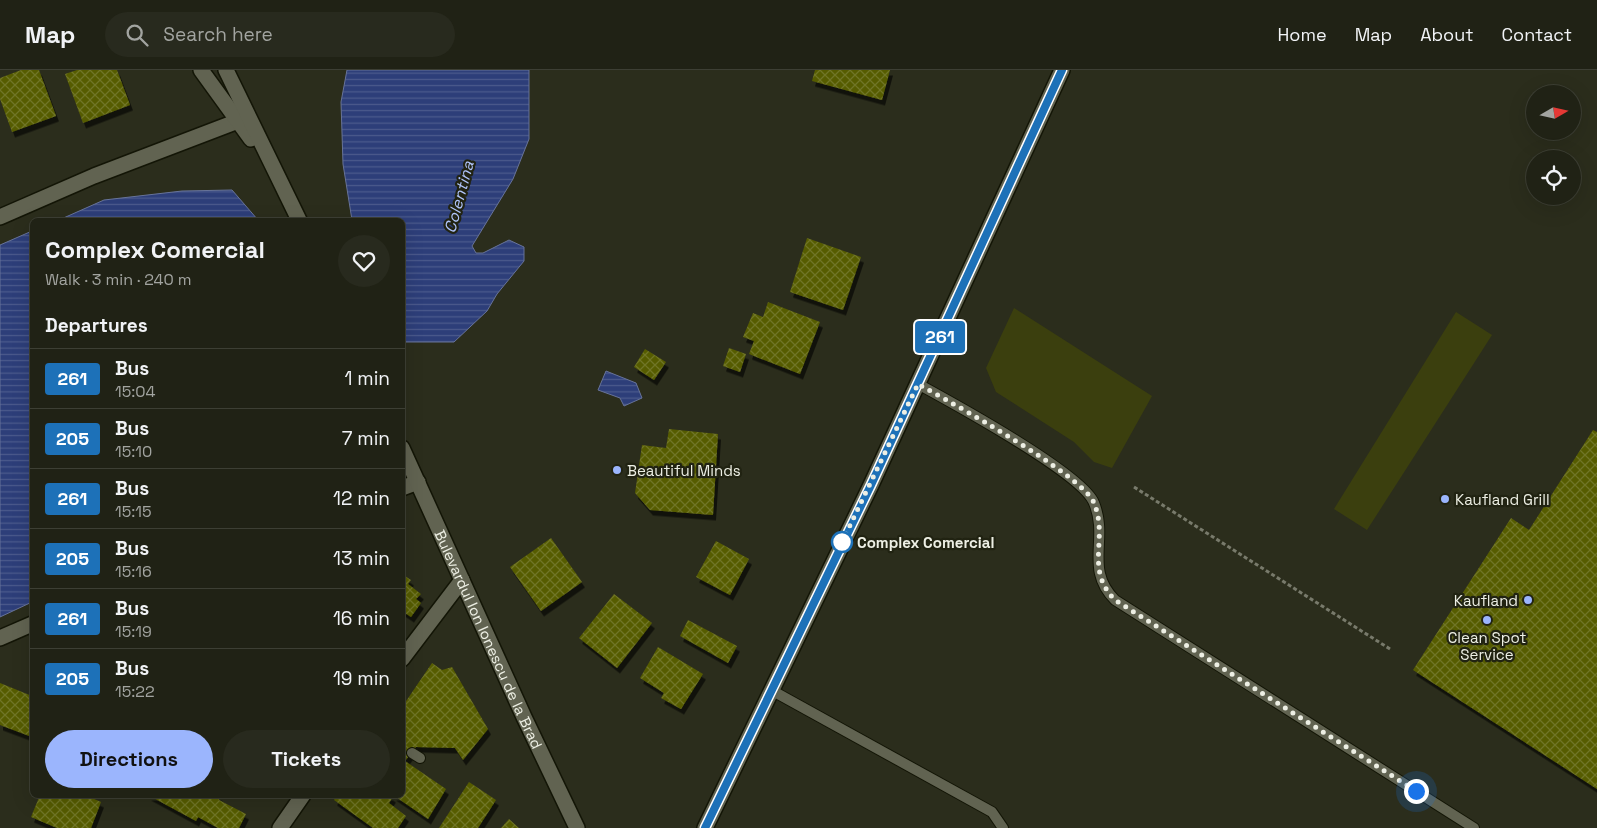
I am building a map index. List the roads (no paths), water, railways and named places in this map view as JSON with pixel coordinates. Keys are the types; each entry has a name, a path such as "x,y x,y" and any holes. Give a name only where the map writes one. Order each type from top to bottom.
{"street":[{"path":"201,70 277,175"},
{"path":"705,828 918,384 1062,70"},
{"path":"228,72 298,218"},
{"path":"0,217 94,176 238,121"},
{"name":"Bulevardul Ion Ionescu de la Brad","path":"405,454 578,828"},
{"path":"405,487 418,482"},
{"path":"405,654 462,580"},
{"path":"0,638 30,625"},
{"path":"280,828 301,798"}],"lane":[{"path":"918,384 1052,465 1085,489 1094,502 1098,516 1100,536 1097,567 1107,592 1115,600 1474,828"},
{"path":"770,690 992,812 1003,828"}],"water":[{"name":"Colentina","path":"347,70 529,70 529,139 513,179 472,246 476,253 483,253 509,240 524,247 524,261 497,294 487,311 454,342 405,342 405,218 352,218 343,164 341,102"},
{"path":"232,190 256,218 64,218 104,200 182,191"},
{"path":"30,232 30,603 0,617 0,245"},
{"path":"606,371 636,383 642,398 624,406 620,398 598,390"}],"place":[{"name":"Beautiful Minds","path":"617,470"},
{"name":"Kaufland Grill","path":"1445,499"},
{"name":"Complex Comercial","path":"842,542"},
{"name":"Kaufland","path":"1528,600"},
{"name":"Clean Spot Service","path":"1487,620"}]}
